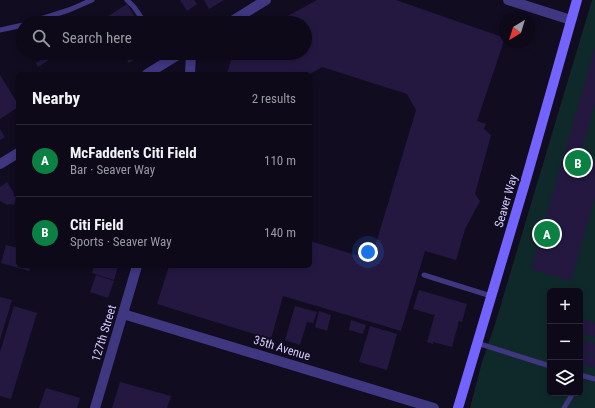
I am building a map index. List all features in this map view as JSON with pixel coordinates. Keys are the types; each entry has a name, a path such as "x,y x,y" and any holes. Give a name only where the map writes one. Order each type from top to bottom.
{"main road":[{"name":"Seaver Way","path":"458,408 527,176 577,0"}],"street":[{"path":"240,16 266,0"},
{"path":"508,0 571,20"},
{"path":"149,72 163,60"},
{"path":"190,72 191,60"},
{"path":"0,164 16,154"},
{"name":"127th Street","path":"95,408 136,268"},
{"name":"35th Avenue","path":"123,314 434,408"}],"lane":[{"path":"50,16 92,0"},
{"path":"127,0 134,6 140,16"},
{"path":"0,30 16,27"},
{"path":"424,276 491,296"},
{"path":"477,344 547,365"},
{"path":"583,377 595,380"},
{"path":"564,408 571,396"}],"green space":[{"path":"592,0 595,0 595,408 470,408 482,362 495,324"}],"building":[{"path":"180,0 194,0 197,4 187,11"},
{"path":"204,0 224,0 209,9"},
{"path":"317,0 396,0 499,36 499,48 502,48 477,121 486,124 484,129 491,135 475,194 480,201 465,229 456,260 425,251 401,331 283,296 271,339 157,304 168,268 312,268 312,242 359,256 374,250 416,110 407,94 322,67 312,73 228,72 231,60 312,60 312,16 288,16"},
{"path":"127,4 135,16 108,16"},
{"path":"595,47 595,104 580,157 595,162 595,197 571,281 531,269"},
{"path":"41,60 49,60 38,67 36,63"},
{"path":"0,75 16,101 16,108 0,119"},
{"path":"0,129 5,137 0,140"},
{"path":"7,182 14,193 13,195 16,197 14,205 8,205 0,201 0,187"},
{"path":"6,245 16,248 16,267 1,263"},
{"path":"18,268 30,268 29,271"},
{"path":"93,268 117,268 114,280 92,273"},
{"path":"96,275 114,281 108,298 90,292"},
{"path":"419,290 467,304 462,322 459,321 452,347 427,342 435,314 413,309"},
{"path":"0,297 12,300 0,340"},
{"path":"14,306 37,313 11,399 0,396 0,352"},
{"path":"295,306 317,312 313,323 307,322 300,345 285,340"},
{"path":"319,311 331,315 327,331 315,327"},
{"path":"583,319 595,323 595,337 583,334"},
{"path":"351,320 366,325 363,334 349,330"},
{"path":"370,326 397,334 387,370 359,362"},
{"path":"583,340 595,344 595,355 583,351"},
{"path":"583,353 595,356 594,368 583,365"},
{"path":"120,382 171,396 167,408 112,408"},
{"path":"46,388 80,398 77,408 39,408"}],"place":[{"name":"Citi Field","path":"578,163"},
{"name":"McFadden's Citi Field","path":"547,234"}]}
